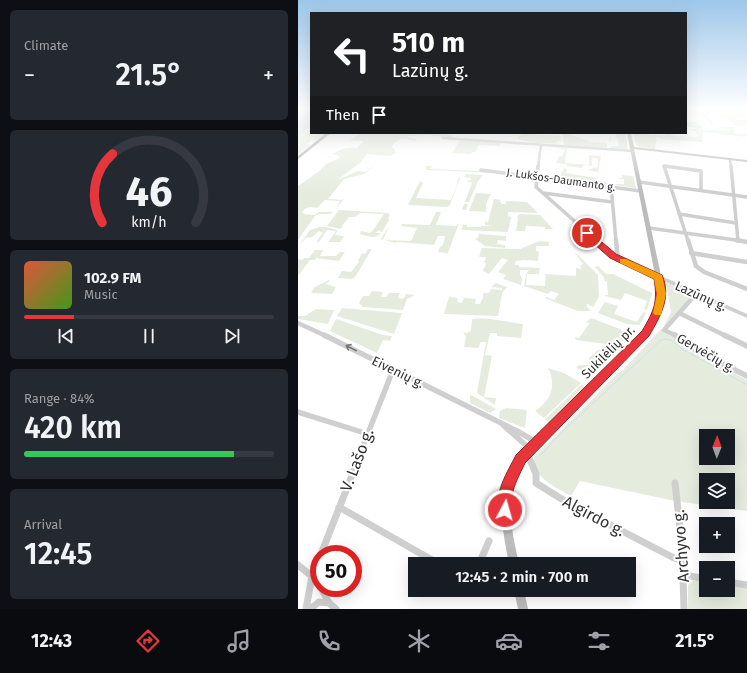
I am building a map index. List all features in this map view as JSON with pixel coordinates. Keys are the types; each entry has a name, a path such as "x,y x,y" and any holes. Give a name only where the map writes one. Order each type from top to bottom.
{"main road":[{"path":"298,158 326,136"},
{"name":"Sukilėlių pr.","path":"513,557 506,523 506,496 512,473 531,448 649,330 655,320 660,306 661,294 658,277 630,136"},
{"path":"633,149 747,161"},
{"path":"520,597 523,609"}],"street":[{"path":"443,138 541,145 633,149"},
{"name":"Lazūnų g.","path":"541,145 536,187 606,251 618,259 747,316"},
{"path":"730,159 738,241"},
{"path":"701,190 701,171 664,166 696,266 699,269 747,289"},
{"name":"J. Lukšos-Daumanto g.","path":"481,170 641,190"},
{"path":"639,182 747,197"},
{"path":"611,186 618,259"},
{"path":"543,193 549,192 612,202"},
{"path":"679,214 736,223"},
{"path":"649,228 747,242"},
{"path":"691,253 747,262"},
{"name":"Gervėčių g.","path":"696,294 664,330 677,336 692,348 747,376"},
{"path":"679,313 747,346"},
{"name":"Eivenių g.","path":"298,323 379,361 499,422 531,448"},
{"name":"V. Lašo g.","path":"324,545 391,375 396,370"},
{"path":"298,412 368,434"},
{"name":"Algirdo g.","path":"531,448 536,474 536,484 589,514 674,558 684,561"},
{"name":"Archyvo g.","path":"675,483 679,506 684,561 684,609"},
{"path":"339,508 426,557"},
{"path":"481,557 489,541"},
{"path":"298,565 310,573"},
{"path":"684,575 699,578"},
{"path":"735,583 747,585"},
{"name":"V. Lašo g.","path":"306,609 310,594"},
{"path":"326,597 329,603 336,609"},
{"path":"310,609 319,602 329,603"}],"shaded area":[{"path":"300,136 321,136 316,140 312,140 307,144 310,145 298,154 298,138"},
{"path":"356,136 408,136 407,137 417,139 415,141 404,139 397,141 392,146 396,153 391,156 367,154 360,163 337,180 358,171 365,172 377,164 364,174 344,179 328,199 344,199 336,208 340,201 325,200 317,208 309,207 302,212 304,214 315,215 319,212 333,212 331,214 319,214 315,216 298,240 298,186 321,170 326,164 340,158 338,155 333,154 347,148 357,148 364,141 350,140"},
{"path":"439,136 452,136 450,138"},
{"path":"518,136 560,136 561,140 554,143 561,144 515,142 531,142 518,139"},
{"path":"563,136 576,136 591,142 607,143 607,148 564,146"},
{"path":"626,136 628,149 611,149 611,146 619,146 618,138 612,137"},
{"path":"634,136 657,136 655,149 639,147"},
{"path":"657,136 684,136 703,136 702,142 660,139"},
{"path":"460,140 501,143 500,146 479,145 475,152 472,152 471,154 452,153"},
{"path":"555,147 572,148 567,148 565,163 589,165 589,155 601,156 598,172 587,170 598,167 598,159 592,158 592,166 584,165 582,168 556,163 559,156 562,156 565,149"},
{"path":"377,164 431,166 430,169 496,173 426,170 426,166"},
{"path":"564,168 567,169 566,173 596,178 594,183 559,178"},
{"path":"466,174 483,175 478,181 469,202 465,202 472,183 467,181 471,180 471,178 464,177"},
{"path":"622,175 633,176 636,188 598,183 599,181 607,182 607,184 624,184 624,179 618,179 623,177"},
{"path":"458,178 460,178 450,205 447,207 408,205 420,181 423,183 416,198 451,200"},
{"path":"476,193 491,194 486,204 486,211 488,212 469,211"},
{"path":"494,199 501,200 499,202 501,202 501,204 506,204 506,201 527,202 538,213 508,212 508,216 511,217 508,232 462,230 461,232 463,225 467,225 467,227 494,226 485,225 485,222 488,222"},
{"path":"464,204 468,204 466,210 462,210"},
{"path":"339,210 389,213 388,214 390,215 388,218 389,220 382,232 379,230 375,233 381,233 379,235 371,237 360,234 361,231 370,233 384,214 360,213 355,217 349,217 340,229 327,226"},
{"path":"436,212 441,212 436,225 456,226 459,223 448,253 438,252 440,247 443,245 445,236 438,236 434,245 395,243 385,240 411,241 417,228 401,226 402,224 430,225"},
{"path":"520,214 540,215 553,229 526,226 525,231 516,231 517,216"},
{"path":"389,226 383,240 381,239"},
{"path":"320,227 338,230 335,235 344,236 340,242 328,242 336,231 327,230 319,242 316,242 323,233 319,231 312,237 306,238 299,245 310,230"},
{"path":"479,234 506,236 506,241 498,240 497,244 505,245 505,248 485,246 475,239 478,238"},
{"path":"539,241 549,242 549,246 536,246 536,251 539,252 538,261 516,261 515,265 519,265 519,267 540,268 539,274 527,274 526,285 545,286 546,275 544,274 576,276 576,268 582,269 580,266 583,264 575,253 560,252 576,253 598,275 599,297 593,307 588,304 586,306 591,311 578,311 544,298 546,297 554,300 559,294 551,291 548,294 524,286 526,274 529,270 520,270 522,279 521,285 503,279 506,275 498,272 508,260 502,258 489,274 483,271 486,263 482,262 485,261 486,257 479,257 482,248 520,249"},
{"path":"368,249 372,249 355,277 351,279 338,278 342,271 351,272 359,262 358,261 362,253 365,254"},
{"path":"315,250 323,250 320,256 336,256 340,252 345,252 339,261 316,258 315,260 310,260 298,276 298,259 302,260 304,258 309,258"},
{"path":"598,266 606,274 613,274 652,293 647,310 644,309 647,301 625,293 621,300 605,296 604,295 608,295 607,282 595,267"},
{"path":"329,280 330,281 325,284 336,287 332,294 311,293 315,287"},
{"path":"496,283 507,287 502,293 498,316 444,314 449,297 458,298 457,302 462,303 464,298 476,299 475,304 480,304 483,298 483,293 489,293 491,289 502,290 502,288 491,287"},
{"path":"666,283 669,283 693,295 663,328 671,312"},
{"path":"372,291 383,292 381,297 386,297 389,293 400,293 398,298 403,299 406,294 415,295 407,299 403,310 363,307 359,303 363,296 369,296"},
{"path":"605,302 618,306 614,314 637,322 643,312 646,313 639,325 627,324 598,313"},
{"path":"342,308 402,313 394,334 337,316"},
{"path":"316,309 334,310 328,324 298,319 298,316 305,316"},
{"path":"591,318 620,329 626,338 588,376 576,367 580,365 589,365 589,358 598,350 601,350 601,347 606,344 576,340 575,337 579,338 590,323 586,322"},
{"path":"336,319 383,335 392,336 390,341 383,340 377,353 330,331"},
{"path":"472,319 491,319 523,324 521,338 497,336 497,333 490,333 485,355 492,356 484,397 496,398 495,405 477,393 486,342 480,342 479,348 464,347 466,336 463,332 467,333 471,331"},
{"path":"661,329 679,340 688,348 747,380 747,511 733,509 735,509 735,473 699,473 699,504 675,501 580,481 571,496 553,486 541,476 534,464 534,457 617,374 623,370"},
{"path":"548,368 564,373 581,383 544,418 535,411 541,407 551,392 552,381"},
{"path":"582,384 585,387 549,423 545,419"},
{"path":"470,395 496,409 490,413 470,403"},
{"path":"506,408 527,410 525,428 499,418 500,411"},
{"path":"694,580 699,581 699,597 735,597 735,586 747,588 747,609 688,609 688,585"}],"waterway":[{"path":"540,456 562,432 660,341 664,339 671,340 682,349 747,385"}],"slow traffic":[{"path":"623,261 658,277 661,294 658,313"}],"route":[{"path":"505,510 509,482 512,473 521,459 646,333 658,313 661,294 658,277 613,256 587,233"}]}
